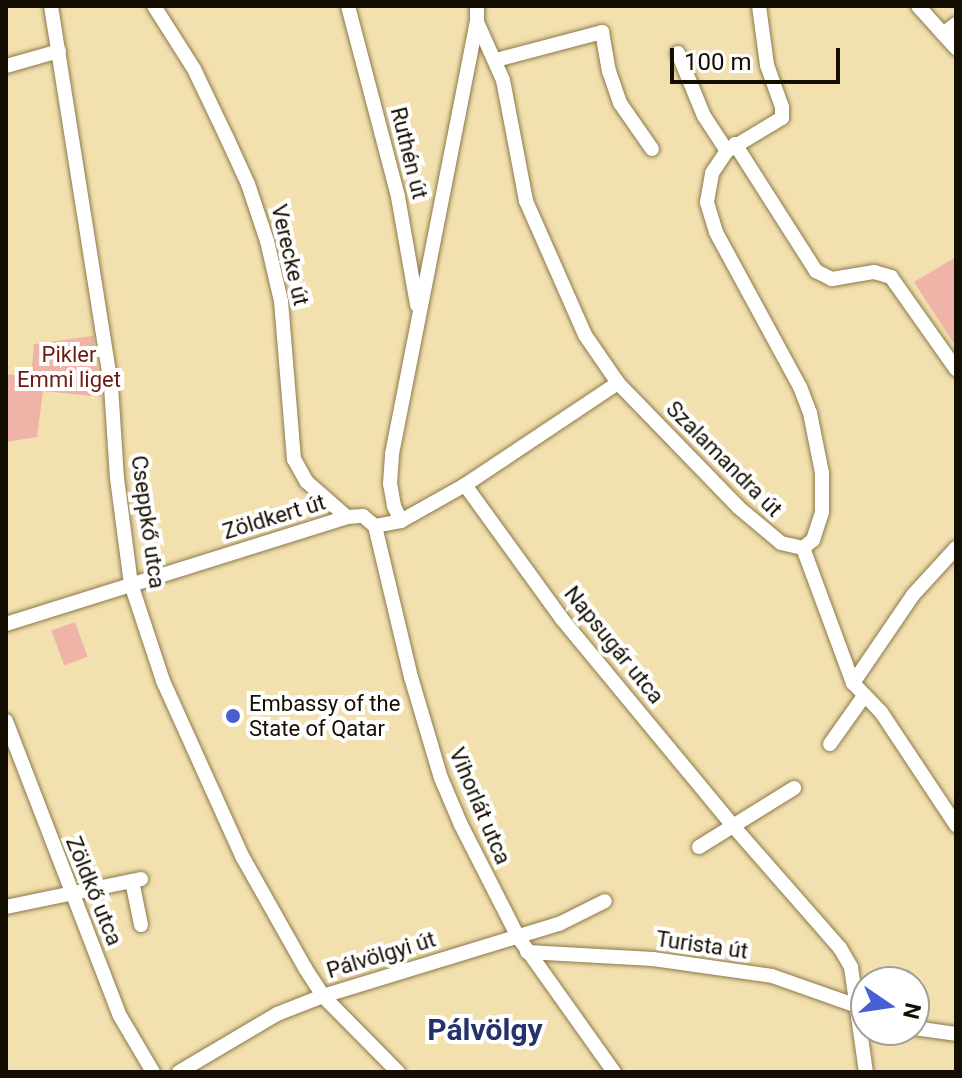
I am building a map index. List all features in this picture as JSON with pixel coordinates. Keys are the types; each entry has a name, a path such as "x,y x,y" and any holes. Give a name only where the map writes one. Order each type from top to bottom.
{"street":[{"name":"Cseppkő utca","path":"51,6 111,386 117,478 131,584 163,681 242,856 323,996 398,1072"},
{"name":"Verecke út","path":"154,6 194,69 221,124 248,184 264,232 281,301 294,459 307,482 347,517"},
{"name":"Ruthén út","path":"348,6 398,197 419,312"},
{"path":"401,521 394,506 390,484 392,454 477,22 477,6"},
{"path":"759,6 767,65 782,107 782,118 731,148 712,173 708,188 709,217 800,387 818,448 822,512 813,540 803,548 853,683 881,712 956,825"},
{"path":"918,6 956,48"},
{"name":"Szalamandra út","path":"477,22 496,60 506,95 526,201 585,335 618,383 767,534 789,547 803,548"},
{"path":"943,34 956,24"},
{"path":"496,60 602,32 609,71 620,103 652,149"},
{"path":"6,66 59,51"},
{"path":"678,53 704,116 731,148 816,271 832,279 874,272 891,277 956,369"},
{"name":"Zöldkert út","path":"6,624 347,517 363,516 375,526 401,521 465,485 618,383"},
{"name":"Napsugár utca","path":"465,485 562,619 734,827 840,948 850,966"},
{"name":"Vihorlát utca","path":"375,526 411,677 441,778 461,825 527,952 614,1072"},
{"path":"853,683 913,595 956,548"},
{"path":"830,744 864,696"},
{"name":"Zöldkő utca","path":"6,721 120,1016 153,1072"},
{"path":"699,847 794,788"},
{"path":"6,907 136,880 141,925"},
{"name":"Pálvölgyi út","path":"179,1072 277,1014 323,996 559,924 605,901"},
{"name":"Turista út","path":"527,952 653,959 756,974 850,1004"},
{"path":"930,1030 956,1034"},
{"name":"Napsugár utca","path":"864,1046 866,1072"}],"green space":[{"path":"956,257 956,347 914,282"},
{"name":"Pikler Emmi liget","path":"93,336 101,397 43,391 37,437 6,442 6,374 31,376 34,344"},
{"path":"75,622 88,657 64,665 52,631"}],"place":[{"name":"Embassy of the State of Qatar","path":"233,716"}],"district":[{"name":"Pálvölgy","path":"485,1030"}]}
